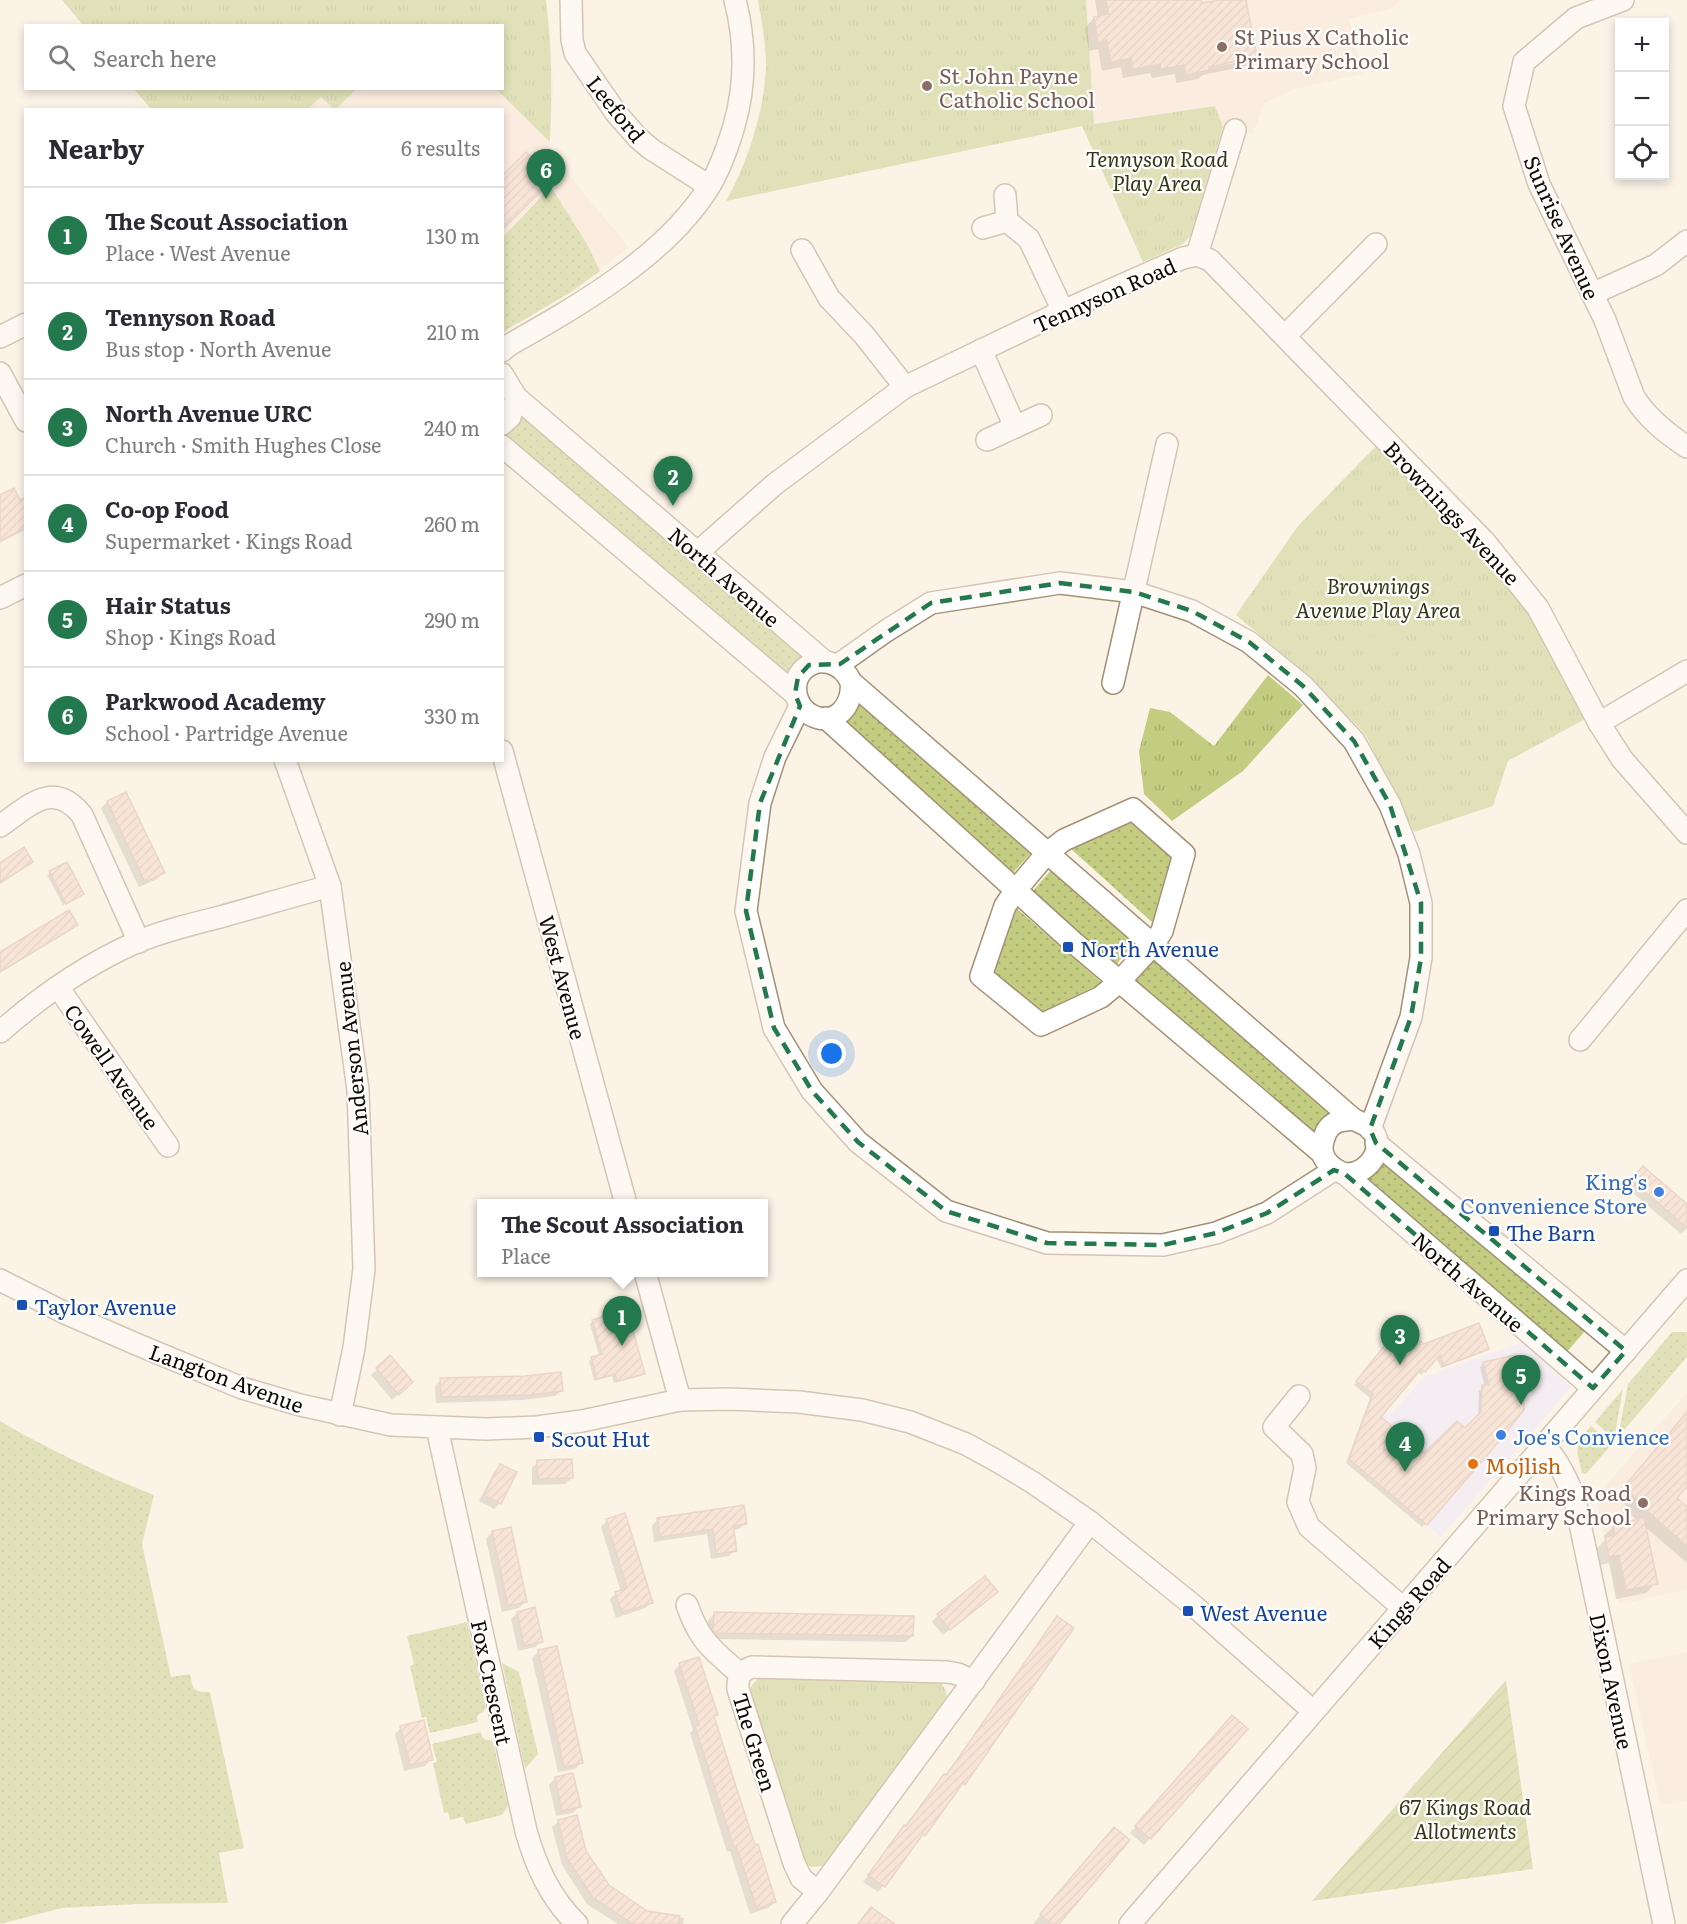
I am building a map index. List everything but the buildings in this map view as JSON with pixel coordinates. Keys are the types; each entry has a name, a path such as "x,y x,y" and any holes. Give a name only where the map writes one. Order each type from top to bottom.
{"street":[{"name":"Leeford","path":"571,0 572,40 575,53 616,113 651,149 710,186"},
{"path":"504,349 596,293 661,243 710,186 729,143 741,101 744,67 735,0"},
{"name":"Sunrise Avenue","path":"1623,0 1576,18 1524,62 1514,106 1539,184 1605,320 1634,397 1659,428 1687,447"},
{"name":"Tennyson Road","path":"698,552 775,484 905,387 1063,311 1183,258 1197,255 1234,130"},
{"path":"1005,195 1007,221 1029,239 1063,311"},
{"path":"983,228 1007,221"},
{"path":"1593,294 1656,265 1687,241"},
{"path":"1285,336 1376,244"},
{"path":"802,250 829,298 864,335 905,387"},
{"name":"Brownings Avenue","path":"1197,255 1210,260 1485,542 1538,608 1599,723 1622,759 1687,833"},
{"path":"0,337 24,325"},
{"path":"981,350 1015,427"},
{"path":"0,373 24,417"},
{"name":"North Avenue","path":"504,377 516,397 838,670 1366,1130 1626,1351"},
{"path":"504,422 510,417 516,397"},
{"path":"987,440 1041,415"},
{"path":"1113,683 1167,444"},
{"name":"North Avenue","path":"504,448 798,700 810,715 826,718 1015,891 1119,982 1322,1153 1324,1160 1593,1388"},
{"path":"838,670 886,631 931,603 1060,583 1134,592 1192,611 1249,642 1303,686 1354,741 1390,805 1409,854 1420,903 1421,958 1411,1017 1366,1130"},
{"path":"0,598 24,586"},
{"path":"838,670 814,663 798,676 795,686 798,700 775,757 760,803 746,911 774,1028 812,1091 858,1142 946,1211 1047,1243 1163,1245 1216,1233 1267,1213 1340,1172 1351,1174 1364,1170 1369,1166 1376,1152 1366,1130 1340,1120 1326,1131 1321,1144 1322,1153"},
{"path":"826,718 840,713 850,699 838,670"},
{"path":"1599,723 1687,671"},
{"name":"West Avenue","path":"504,758 625,1199"},
{"name":"Anderson Avenue","path":"286,762 330,886 358,1089 364,1269 354,1348 340,1415"},
{"path":"0,826 35,802 50,797 63,798 74,804 82,815 139,942"},
{"path":"1133,810 1184,854 1162,932 1153,945 1119,982 1101,997 1041,1025 981,976 1005,906 1015,891 1047,853 1064,840 1133,810"},
{"path":"0,1032 58,987 107,957 139,942 184,926 330,886"},
{"path":"1580,1040 1687,910"},
{"name":"Cowell Avenue","path":"58,987 168,1146"},
{"path":"646,1277 680,1400 740,1399 799,1402 862,1410 910,1422 966,1444 1032,1482 1090,1522 1176,1591 1313,1711"},
{"name":"Langton Avenue","path":"0,1280 65,1313 242,1388 340,1415 391,1425 506,1428 571,1423 680,1400"},
{"name":"Kings Road","path":"1130,1924 1593,1388 1684,1288"},
{"path":"1299,1396 1274,1427 1302,1454 1305,1468 1298,1502 1309,1527 1402,1608"},
{"name":"Fox Crescent","path":"437,1428 531,1850 546,1885 562,1909 577,1924"},
{"name":"Dixon Avenue","path":"1544,1445 1555,1457 1575,1500 1664,1924"},
{"path":"796,1923 1090,1522"},
{"path":"687,1605 700,1636 740,1674"},
{"name":"The Green","path":"818,1892 801,1878 794,1863 738,1689 740,1674 753,1667 947,1672 974,1681"}],"highlighted area":[{"path":"1060,583 1134,592 1192,611 1249,642 1303,686 1354,741 1390,805 1421,903 1421,958 1411,1017 1370,1129 1376,1143 1626,1351 1593,1388 1345,1174 1334,1170 1267,1213 1216,1233 1163,1245 1047,1243 946,1211 858,1142 812,1091 774,1028 746,911 760,803 800,706 795,694 798,677 809,665 840,664 931,603"}],"shaded area":[{"path":"62,0 546,0 553,87 549,151 629,247 571,292 504,331 504,108 150,108 135,90 504,90 504,24 82,24"},
{"name":"St John Payne Catholic School","path":"758,0 1401,0 1391,9 1349,19 1363,74 1295,89 1264,103 1253,134 1223,127 1215,106 1082,126 726,201 736,185 761,106 766,65"},
{"path":"1523,1342 1571,1387 1441,1537 1349,1459 1368,1406 1372,1402 1389,1416 1424,1377"},
{"name":"Kings Road Primary School","path":"1687,1393 1687,1590 1619,1604 1598,1509 1599,1497 1605,1486"},
{"path":"1687,1652 1687,1801 1660,1805 1629,1664"}],"green space":[{"path":"62,0 546,0 551,71 550,142 497,90 504,90 504,24 82,24"},
{"name":"St John Payne Catholic School","path":"758,0 1086,0 1094,124 1215,106 1223,127 1191,235 1183,244 1143,262 1082,126 726,201 748,153 763,98 766,56"},
{"path":"135,90 355,90 337,108 333,108 321,97 309,108 150,108"},
{"path":"551,187 587,244 600,271 571,292 504,331 504,236"},
{"path":"525,413 807,657 788,679 506,435"},
{"name":"Brownings Avenue Play Area","path":"1376,446 1453,520 1529,615 1585,719 1508,761 1493,806 1414,832 1365,734 1305,673 1236,615 1298,526"},
{"path":"1391,629 1400,651 1377,660 1368,638"},
{"path":"1268,675 1303,705 1243,771 1172,821 1144,794 1139,751 1150,708 1170,712 1214,746"},
{"path":"860,701 1031,853 1012,874 841,723"},
{"path":"1127,818 1175,861 1153,923 1069,847"},
{"path":"1051,870 1135,942 1116,965 1032,892"},
{"path":"1015,907 1102,983 1038,1014 993,976"},
{"path":"1155,958 1333,1111 1312,1135 1134,983"},
{"path":"1383,1158 1585,1331 1565,1354 1362,1181"},
{"path":"1672,1332 1687,1332 1687,1357 1618,1437 1628,1384"},
{"path":"1623,1389 1614,1439 1595,1422"},
{"path":"0,1421 76,1461 154,1495 142,1544 171,1677 190,1674 192,1684 197,1691 210,1692 244,1848 219,1853 228,1903 62,1908 0,1924"},
{"path":"1591,1426 1612,1444 1586,1474 1582,1473 1578,1448 1581,1439"},
{"path":"467,1622 486,1708 477,1717 478,1722 430,1733 426,1717 422,1718 410,1666 414,1664 407,1636"},
{"path":"502,1663 519,1672 538,1754 525,1769"},
{"path":"759,1677 940,1681 946,1691 947,1703 828,1865 812,1867 805,1864 749,1689"},
{"name":"67 Kings Road Allotments","path":"1506,1680 1533,1869 1312,1901"},
{"path":"481,1732 483,1738 492,1741 494,1746 508,1806 502,1815 466,1824 463,1817 450,1820 448,1812 444,1813 433,1763 437,1762 432,1744"}],"place":[{"name":"St Pius X Catholic Primary School","path":"1222,47"},
{"name":"St John Payne Catholic School","path":"927,86"},
{"name":"Parkwood Academy","path":"546,199"},
{"name":"Tennyson Road","path":"673,506"},
{"name":"North Avenue","path":"1068,947"},
{"name":"King's Convenience Store","path":"1659,1192"},
{"name":"The Barn","path":"1494,1231"},
{"name":"Taylor Avenue","path":"22,1305"},
{"name":"The Scout Association","path":"622,1346"},
{"name":"North Avenue URC","path":"1400,1365"},
{"name":"Hair Status","path":"1521,1405"},
{"name":"Joe's Convience","path":"1501,1435"},
{"name":"Scout Hut","path":"539,1437"},
{"name":"Mojlish","path":"1473,1464"},
{"name":"Co-op Food","path":"1405,1472"},
{"name":"Kings Road Primary School","path":"1643,1503"},
{"name":"West Avenue","path":"1188,1611"}],"park label":[{"name":"Tennyson Road Play Area","path":"1157,169"}]}
